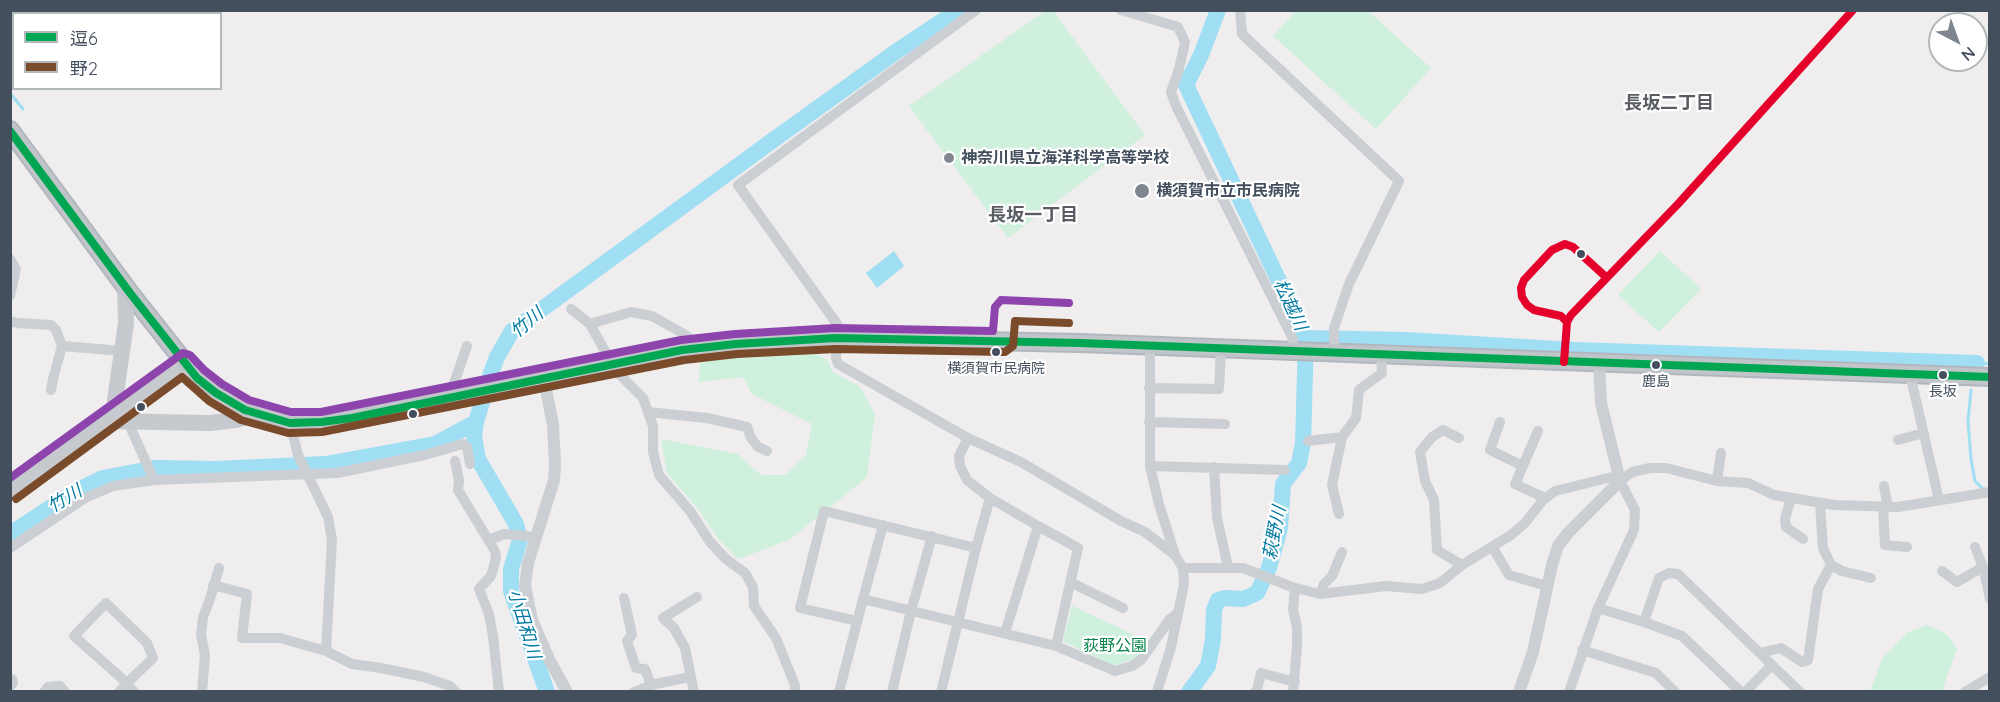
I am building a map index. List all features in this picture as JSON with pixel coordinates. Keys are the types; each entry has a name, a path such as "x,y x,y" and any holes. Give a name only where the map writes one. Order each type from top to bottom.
{"highway":[{"path":"10,130 125,286 197,378 244,410 290,423 352,418 698,348 836,338 1150,346 1989,377"}],"main road":[{"path":"125,286 126,322 115,400 125,416"},
{"path":"125,416 184,363"},
{"path":"10,492 106,421 125,416 210,423 236,420 257,414"}],"street":[{"path":"976,10 738,185 837,324 836,358 838,364 968,438 1021,462 1121,521 1145,532 1175,555"},
{"path":"1121,10 1178,27 1185,42 1171,92 1176,106 1293,339 1302,352"},
{"path":"1240,10 1242,34 1399,181 1349,284 1334,328 1334,353"},
{"path":"10,259 16,269 10,296"},
{"path":"571,309 590,324 611,364 643,398 653,426 653,452 659,475 690,511 710,542 726,560 745,573 753,587 754,606 776,638 795,685 795,692"},
{"path":"590,324 631,312 652,316 686,335 698,348"},
{"path":"10,321 51,325 56,330 62,346 51,390"},
{"path":"62,346 122,351"},
{"path":"449,398 467,346"},
{"path":"1150,346 1150,466 1175,555 1183,568 1184,584 1171,647 1157,692"},
{"path":"1149,388 1219,389 1221,350"},
{"path":"1339,514 1332,485 1342,437 1356,418 1359,390 1382,373 1381,355"},
{"path":"1569,692 1598,608 1634,530 1635,510 1620,478 1601,403 1599,363"},
{"path":"1910,374 1939,500"},
{"path":"544,379 553,425 555,464 550,495 528,563 525,586 532,620 567,692"},
{"path":"648,412 707,418 747,427 758,447 767,451"},
{"path":"125,416 154,480"},
{"path":"1149,422 1225,424"},
{"path":"1500,422 1490,450 1523,466"},
{"path":"290,423 298,455 328,517 332,540 326,651"},
{"path":"1459,438 1443,430 1432,437 1420,452 1425,481 1434,500 1437,550 1462,565"},
{"path":"1538,430 1515,484 1545,498"},
{"path":"1898,440 1924,433"},
{"path":"1308,441 1342,437"},
{"path":"968,438 959,456 960,466 967,480 990,498 1078,548 1056,646"},
{"path":"10,548 84,498 113,486 154,480 308,476 353,471 463,444 467,447 470,464"},
{"path":"1717,481 1721,453"},
{"path":"455,461 459,480 458,490 489,540 496,558 491,576 479,589 489,614 499,692"},
{"path":"1150,466 1285,470"},
{"path":"1214,467 1217,518 1228,567"},
{"path":"1183,568 1243,568 1295,588 1320,594 1386,586 1422,590 1440,583 1462,565 1493,548 1525,523 1545,498 1556,491 1620,478 1632,472 1650,468 1666,468 1717,481 1748,483 1774,495 1820,504 1898,507 1989,492"},
{"path":"1519,692 1535,644 1558,546 1620,478"},
{"path":"1884,486 1885,545 1907,547"},
{"path":"941,692 990,498"},
{"path":"1791,498 1785,519 1786,527 1803,539"},
{"path":"1820,504 1822,548 1831,565 1842,572 1871,578"},
{"path":"857,621 800,608 824,511 976,548"},
{"path":"839,692 884,525"},
{"path":"1005,633 1038,526"},
{"path":"489,540 504,534 535,537"},
{"path":"892,692 932,536"},
{"path":"1975,547 1983,567 1989,599"},
{"path":"1493,548 1509,575 1547,586"},
{"path":"1320,594 1324,584 1332,576 1342,552"},
{"path":"1760,653 1782,648 1802,662 1808,660 1818,589 1831,565"},
{"path":"1942,571 1957,582 1983,567"},
{"path":"202,692 205,655 201,635 203,617 219,568"},
{"path":"1644,622 1659,578 1668,573 1678,574 1800,692"},
{"path":"1070,582 1123,608"},
{"path":"213,585 247,594 242,638 280,638 326,651 352,664 424,677 450,686 456,692"},
{"path":"1255,692 1261,673 1294,687 1297,647 1297,627 1293,610 1295,588"},
{"path":"694,692 685,648 674,628 663,618 697,597"},
{"path":"624,598 632,635 627,641 636,668 645,669 651,685"},
{"path":"863,599 1056,646 1115,671 1132,666 1141,660 1170,619 1178,613"},
{"path":"106,603 147,643 153,658 126,689 75,636 106,603"},
{"path":"1598,608 1682,636 1741,692"},
{"path":"1582,650 1656,673 1676,692"},
{"path":"1745,692 1772,665"},
{"path":"634,692 651,685 690,677"},
{"path":"1965,692 1989,677"},
{"path":"44,692 48,687 60,686 65,692"}],"green space":[{"path":"1045,11 1053,11 1145,135 1008,238 909,106"},
{"path":"1296,11 1368,11 1431,68 1376,129 1273,36"},
{"path":"1660,251 1701,289 1659,332 1618,295"},
{"path":"811,351 827,360 834,373 860,387 875,414 867,477 789,540 738,559 720,541 698,509 667,473 661,439 738,454 761,475 786,475 806,455 812,424 752,394 743,377 699,382 700,360"},
{"name":"荻野公園","path":"1072,606 1135,635 1147,644 1139,657 1114,666 1063,641"},
{"path":"1928,625 1946,634 1957,648 1942,691 1870,691 1882,659 1908,632"}],"water":[{"path":"894,251 904,266 877,288 866,273"}],"waterway":[{"name":"竹川","path":"547,692 511,591 511,569 520,540 516,524 478,459 474,436 491,373 512,331 897,51 959,10"},
{"name":"松越川","path":"1218,10 1201,55 1186,85 1306,338 1406,340 1574,350 1977,363"},
{"path":"10,93 23,109"},
{"name":"萩野川","path":"1189,692 1208,666 1213,640 1214,610 1218,600 1243,599 1257,593 1269,568 1280,528 1283,484 1299,463 1303,443 1306,339"},
{"name":"松越川","path":"1976,368 1977,363 1990,364"},
{"path":"1971,390 1968,421 1971,459 1975,481 1984,490"},
{"name":"竹川","path":"10,534 76,491 103,478 155,468 215,469 326,464 435,444 476,422"}],"transit line":[{"path":"1564,362 1567,322 1571,315 1678,204 1853,10"},
{"name":"逗6","path":"10,131 130,293 197,378 216,393 245,410 290,423 352,418 682,350 836,338 1080,343 1990,377"},
{"path":"1567,322 1561,316 1534,310 1527,305 1522,297 1521,288 1524,280 1552,250 1565,244 1573,247 1606,277"},
{"path":"10,478 183,353 190,355 222,384 249,400 291,412 321,412 681,340 835,328 993,331 995,307 1001,300 1069,303"},
{"name":"野2","path":"16,499 182,377 209,401 241,420 288,433 322,432 684,360 737,354 836,349 1005,352 1013,346 1015,321 1069,323"}],"place":[{"name":"神奈川県立海洋科学高等学校","path":"949,158"},
{"name":"横須賀市立市民病院","path":"1142,191"},
{"name":"横須賀市民病院","path":"996,352"},
{"name":"鹿島","path":"1656,365"},
{"name":"長坂","path":"1943,375"}],"district":[{"name":"長坂二丁目","path":"1669,104"},
{"name":"長坂一丁目","path":"1033,216"}],"water label":[{"name":"小田和川","path":"524,624"}]}
